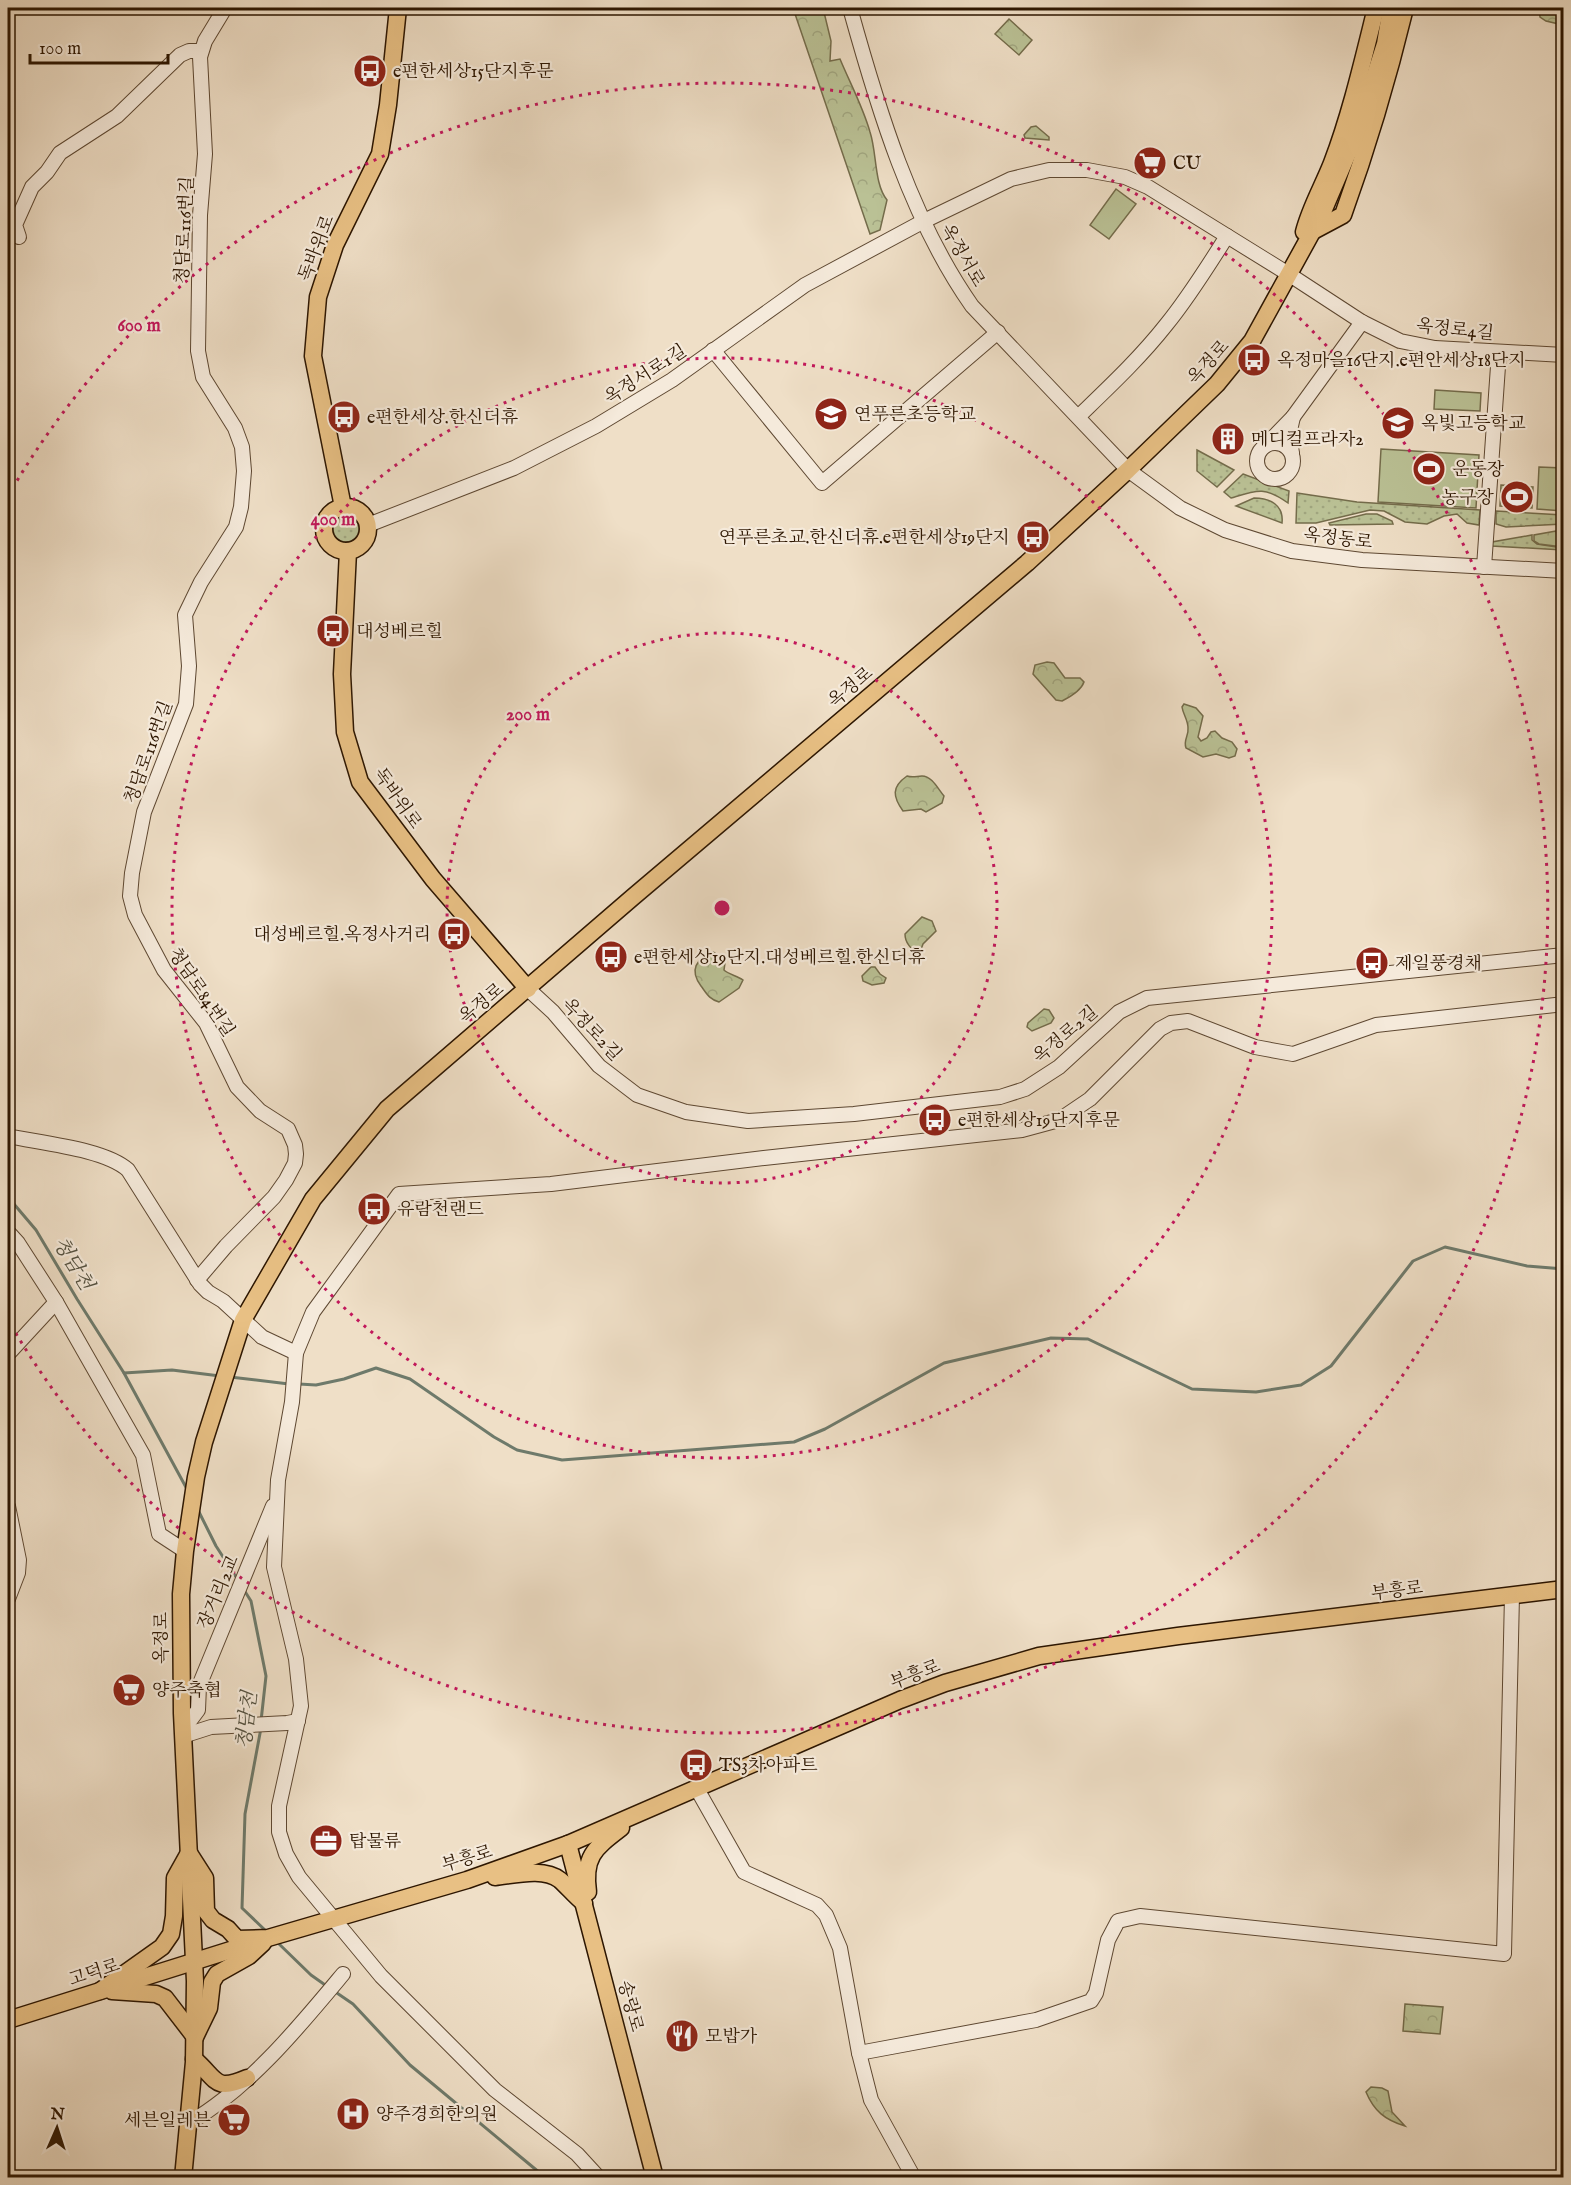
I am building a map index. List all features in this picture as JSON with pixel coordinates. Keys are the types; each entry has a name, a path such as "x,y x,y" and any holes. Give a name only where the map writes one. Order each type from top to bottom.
{"main road":[{"name":"독바위로","path":"343,507 313,356 318,297 335,244 380,154 388,105 398,8"},
{"path":"1297,258 1307,218 1332,163 1359,79 1376,8"},
{"name":"옥정로","path":"193,1960 183,1733 181,1594 196,1477 219,1391 241,1326 313,1199 387,1109 1027,563 1217,384 1252,341 1322,214 1356,135 1385,44 1391,8"},
{"path":"1312,231 1343,214 1366,152 1406,8"},
{"path":"343,507 350,507 362,513 368,525 368,532 362,545 348,551 334,547 328,542 324,528 330,514 343,507"},
{"name":"독바위로","path":"348,551 342,674 345,732 360,782 433,879 528,988"},
{"name":"부흥로","path":"268,1938 467,1880 568,1844 900,1700 945,1683 1039,1656 1563,1589"},
{"path":"594,1944 586,1878 588,1861 594,1850 639,1814"},
{"name":"송랑로","path":"568,1844 655,2178"},
{"path":"100,1991 166,1942 171,1934 174,1916 175,1878 189,1853 205,1878 206,1911 213,1920 228,1929 237,1939 268,1938"},
{"path":"467,1880 528,1874 551,1875 584,1903"},
{"path":"183,2178 194,2059 193,1960 268,1938"},
{"path":"195,2037 209,2008 212,1982 217,1974 249,1956 268,1938"},
{"name":"고덕로","path":"8,2020 193,1960"},
{"path":"100,1991 156,1994 165,1998 195,2037"},
{"path":"194,2059 217,2083 231,2085 248,2078"}],"street":[{"path":"19,237 15,225 29,192 60,153 117,116 180,55 189,51 200,51 225,8"},
{"name":"옥정서로","path":"850,8 888,133 937,250 972,306 1128,470"},
{"name":"청담로116번길","path":"131,879 144,812 186,704 189,666 185,615 201,582 236,527 241,507 244,471 242,447 235,428 203,377 199,361 200,215 205,154 200,51"},
{"name":"옥정서로1길","path":"368,525 514,468 596,426 672,380 805,285 924,221 1011,179 1049,170 1087,170 1125,177 1148,187 1227,236"},
{"path":"1079,416 1166,326 1227,236"},
{"name":"옥정로4길","path":"1227,236 1362,322 1400,340 1420,346 1563,355"},
{"path":"1293,417 1290,435 1293,458 1291,471 1280,479 1269,478 1259,470 1257,463 1260,452 1293,417 1362,322"},
{"path":"714,350 822,483 998,332"},
{"path":"1484,567 1499,352"},
{"path":"1264,447 1279,443 1290,450 1293,458"},
{"name":"옥정동로","path":"1128,470 1180,508 1225,530 1292,551 1362,560 1563,571"},
{"name":"청담로84번길","path":"131,879 130,896 135,915 164,970 206,1023 242,1094 260,1111 288,1129 296,1145 295,1163 274,1197 226,1246 197,1280"},
{"name":"옥정로2길","path":"528,988 553,1012 599,1066 637,1095 686,1112 748,1121 854,1114 1000,1097 1025,1089 1059,1067 1119,1012 1147,998 1563,955"},
{"path":"599,2178 577,2154 495,2090 381,1976 299,1877 286,1854 279,1832 279,1806 292,1722 301,1706 296,1659 274,1567 278,1493 292,1402 296,1358 304,1329 313,1312 399,1194 551,1184 1022,1130 1059,1120 1090,1099 1160,1029 1170,1023 1188,1021 1255,1047 1293,1054 1376,1025 1563,1004"},
{"path":"8,1136 98,1154 120,1162 128,1170 197,1280 208,1292 223,1301 241,1326 296,1358"},
{"path":"8,1232 18,1243 56,1302 143,1455 159,1534 186,1545"},
{"path":"8,1354 56,1302"},
{"name":"장거리2교","path":"183,1733 198,1710 199,1686 278,1493"},
{"path":"8,1506 19,1560 18,1573 8,1599"},
{"path":"859,2053 1036,2020 1091,2001 1096,1993 1112,1931 1118,1921 1140,1916 1504,1954 1512,1595"},
{"path":"183,1733 211,1727 292,1722"},
{"path":"697,1789 744,1872 817,1905 826,1915 840,1948 859,2053 871,2100 914,2178"},
{"path":"189,2123 210,2110 278,2049 343,1974"}],"green space":[{"path":"793,8 823,8 831,41 830,61 840,59 867,123 880,186 887,200 880,230 870,234"},
{"path":"1539,8 1562,8 1563,25 1546,21 1540,17"},
{"path":"1009,19 1032,40 1019,55 995,34"},
{"path":"1036,126 1049,137 1049,140 1025,138 1024,135 1031,127"},
{"path":"1116,189 1136,204 1109,239 1090,225"},
{"path":"1435,390 1481,393 1480,411 1434,409"},
{"name":"운동장","path":"1381,449 1479,455 1476,508 1378,502"},
{"path":"1197,450 1234,470 1217,487 1197,471"},
{"name":"운동장","path":"1539,467 1563,468 1563,511 1537,509"},
{"path":"1243,474 1289,491 1288,503 1273,494 1260,491 1231,498 1224,492"},
{"name":"농구장","path":"1501,485 1533,487 1532,508 1500,506"},
{"path":"1297,493 1357,502 1480,510 1479,525 1467,523 1457,514 1444,516 1427,524 1405,522 1384,511 1370,510 1316,523 1296,523"},
{"path":"1254,498 1265,499 1275,504 1281,512 1282,523 1236,506"},
{"path":"1496,511 1563,515 1563,524 1506,527 1496,524"},
{"path":"1366,514 1377,514 1392,521 1393,524 1330,525 1329,523"},
{"path":"346,516 355,520 359,529 355,538 346,542 337,538 333,529 337,520"},
{"path":"1563,531 1563,547 1539,544 1534,541 1534,535"},
{"path":"1532,535 1532,540 1537,544 1563,548 1563,550 1492,546 1492,542"},
{"path":"1054,663 1065,678 1080,678 1084,682 1072,696 1062,701 1056,700 1033,674 1035,665"},
{"path":"1184,704 1196,708 1203,716 1198,737 1201,741 1215,731 1222,738 1232,742 1237,749 1235,756 1229,758 1216,754 1203,757 1186,748 1188,728 1182,707"},
{"path":"907,776 929,778 944,796 942,803 926,812 921,809 903,811 895,792 898,784"},
{"path":"922,917 932,921 936,931 923,944 919,955 911,948 905,934"},
{"path":"713,952 725,963 724,970 743,980 739,988 719,1002 708,996 695,975 696,966 702,958"},
{"path":"871,967 875,967 886,978 884,983 872,985 863,981 862,976"},
{"path":"1044,1009 1049,1010 1054,1018 1051,1023 1032,1031 1027,1027 1028,1023"},
{"path":"1405,2004 1443,2007 1440,2034 1403,2031"},
{"path":"1371,2087 1388,2091 1392,2112 1405,2126 1386,2118 1377,2110 1366,2092"}],"waterway":[{"name":"청담천","path":"8,1197 36,1230 124,1373 188,1491"},
{"path":"299,1384 316,1385 344,1379 376,1368 410,1379 494,1437 517,1450 562,1460 794,1442 825,1429 944,1363 1051,1338 1088,1339 1192,1389 1256,1392 1301,1385 1331,1366 1413,1261 1445,1247 1527,1266 1564,1269"},
{"path":"124,1373 172,1370 220,1376"},
{"path":"230,1377 289,1384"},
{"name":"청담천","path":"198,1510 216,1546 238,1580"},
{"name":"청담천","path":"244,1590 251,1601 266,1676 261,1721"},
{"name":"청담천","path":"261,1728 245,1814 242,1908 266,1931"},
{"name":"청담천","path":"277,1942 311,1975 328,1987"},
{"name":"청담천","path":"334,1991 353,2004 410,2065 546,2178"}],"place":[{"name":"e편한세상15단지후문","path":"370,71"},
{"name":"CU","path":"1150,163"},
{"name":"옥정마을16단지.e편안세상18단지","path":"1254,360"},
{"name":"연푸른초등학교","path":"831,414"},
{"name":"e편한세상.한신더휴","path":"344,417"},
{"name":"옥빛고등학교","path":"1398,423"},
{"name":"메디컬프라자2","path":"1228,439"},
{"name":"운동장","path":"1429,469"},
{"name":"농구장","path":"1517,497"},
{"name":"연푸른초교.한신더휴.e편한세상19단지","path":"1033,537"},
{"name":"대성베르힐","path":"333,631"},
{"name":"대성베르힐.옥정사거리","path":"454,934"},
{"name":"e편한세상19단지.대성베르힐.한신더휴","path":"611,957"},
{"name":"제일풍경채","path":"1372,963"},
{"name":"e편한세상19단지후문","path":"935,1120"},
{"name":"유람천랜드","path":"374,1209"},
{"name":"양주축협","path":"129,1690"},
{"name":"TS3차아파트","path":"696,1765"},
{"name":"탑물류","path":"326,1841"},
{"name":"모밥가","path":"682,2036"},
{"name":"양주경희한의원","path":"353,2114"},
{"name":"세븐일레븐","path":"234,2120"}]}
